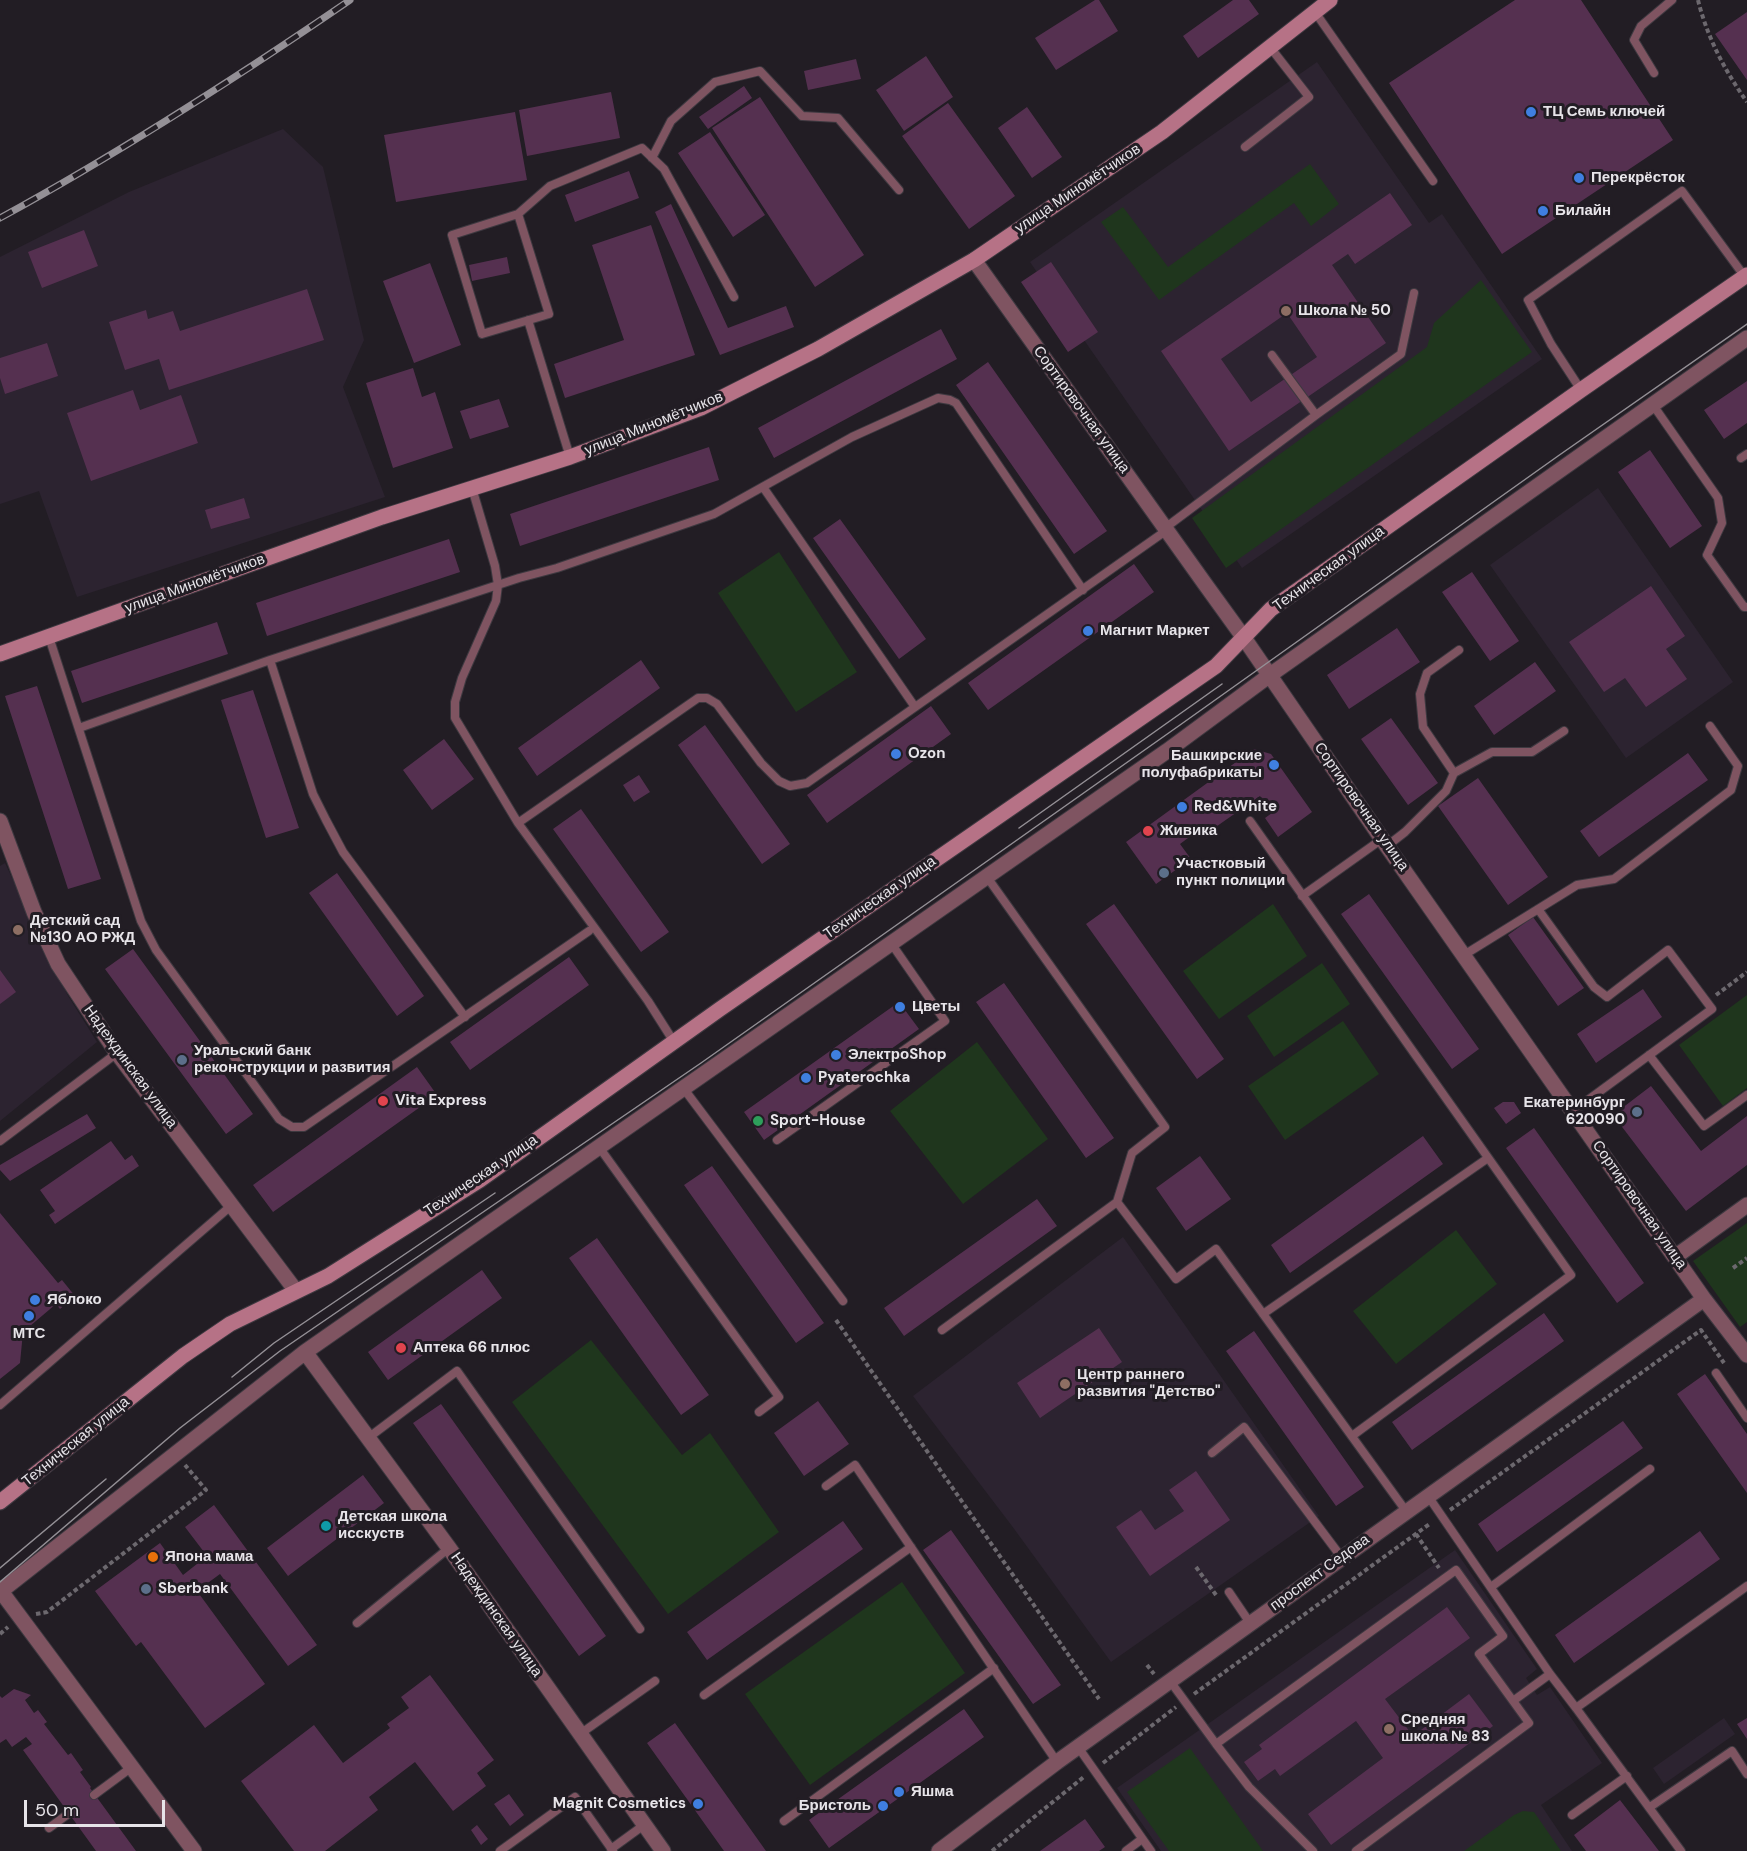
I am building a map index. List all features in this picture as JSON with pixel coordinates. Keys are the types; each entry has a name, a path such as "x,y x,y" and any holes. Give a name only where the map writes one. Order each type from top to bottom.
{"main road":[{"name":"улица Миномётчиков","path":"0,654 371,521 570,457 701,408 818,349 974,260 1162,132 1330,0"},
{"name":"Техническая улица","path":"0,1502 183,1356 230,1324 328,1276 480,1180 674,1042 1216,666 1271,609 1746,276"}],"street":[{"name":"Сортировочная улица","path":"974,260 1270,675 1704,1299 1744,1344"},
{"path":"194,1851 0,1591 305,1352 1167,751 1270,675 1747,338"},
{"name":"Надеждинская улица","path":"1,827 34,912 58,964 117,1053 296,1292"},
{"path":"1675,1257 1747,1205"},
{"name":"проспект Седова","path":"939,1851 1057,1762 1704,1299"},
{"name":"Надеждинская улица","path":"305,1352 449,1548 663,1851"}],"lane":[{"path":"1654,73 1634,40 1641,26 1672,0"},
{"path":"1315,12 1433,182"},
{"path":"1245,147 1309,97 1270,47"},
{"path":"652,158 670,121 715,82 760,71 802,116 838,118 899,190"},
{"path":"518,214 549,314 482,334 452,235 518,214 550,186 642,148 664,169 734,297"},
{"path":"1581,390 1551,344 1528,300 1682,191 1746,276"},
{"path":"518,823 698,698 707,698 717,704 760,763 779,781 790,786 807,783 1083,590 1401,354 1414,293"},
{"path":"528,320 570,457"},
{"path":"1272,355 1316,415"},
{"path":"79,728 270,660 498,585 557,568 714,514 852,437 938,398 956,403 1083,590"},
{"path":"1653,405 1718,498 1722,523 1707,555 1744,607 1747,607"},
{"path":"763,487 915,707"},
{"path":"472,488 495,566 498,585 496,602 462,678 455,702 456,718 518,823 648,1001 674,1042"},
{"path":"49,637 141,921 156,950 279,1119 292,1127 304,1127 589,931"},
{"path":"1454,773 1423,727 1420,694 1427,673 1459,650"},
{"path":"270,660 313,794 326,820 344,852 465,1017"},
{"path":"1464,956 1577,885 1614,879 1731,790 1738,766 1710,726"},
{"path":"1302,896 1385,842 1405,832 1446,791 1454,773 1492,752 1532,752 1564,730"},
{"path":"1250,822 1571,1275 1352,1436"},
{"path":"942,1330 1116,1202 1132,1153 1165,1126 987,877"},
{"path":"1538,909 1594,987 1606,997 1668,950 1712,1009 1573,1111"},
{"path":"777,1140 945,1021 891,943"},
{"path":"0,1141 117,1053"},
{"path":"1649,1055 1704,1126 1747,1095"},
{"path":"684,1089 843,1301"},
{"path":"599,1147 778,1397 759,1412"},
{"path":"1263,1314 1488,1158"},
{"path":"1116,1202 1176,1279 1216,1250 1406,1511"},
{"path":"0,1405 232,1205"},
{"path":"368,1438 457,1371 640,1629"},
{"path":"1716,1373 1747,1418"},
{"path":"1212,1453 1244,1427 1342,1558"},
{"path":"826,1486 855,1465 1057,1762"},
{"path":"1491,1587 1650,1469"},
{"path":"1428,1496 1550,1674 1681,1851"},
{"path":"704,1695 911,1547"},
{"path":"357,1623 449,1548"},
{"path":"1216,1744 1456,1570 1503,1636 1479,1654 1529,1723 1356,1851"},
{"path":"1576,1708 1747,1586"},
{"path":"1229,1592 1250,1623"},
{"path":"784,1821 994,1668"},
{"path":"1513,1701 1550,1674"},
{"path":"580,1734 655,1681"},
{"path":"1170,1681 1249,1786 1313,1851"},
{"path":"1078,1747 1151,1851"},
{"path":"1650,1807 1732,1751 1747,1774"},
{"path":"94,1795 132,1767"},
{"path":"1572,1815 1627,1776"},
{"path":"500,1851 575,1797 612,1850 644,1825"},
{"path":"49,1828 68,1814"},
{"path":"1126,1851 1142,1839"}],"path":[{"path":"1698,0 1708,33 1731,79 1747,102"},
{"path":"1733,1268 1747,1258"},
{"path":"836,1320 1099,1699"},
{"path":"992,1851 1184,1700 1701,1330 1725,1364"},
{"path":"20,1617 47,1612 206,1490 182,1462"},
{"path":"1196,1567 1221,1601"}],"shaded area":[{"name":"Школа № 50","path":"1317,62 1429,223 1442,214 1542,359 1242,568 1030,262"},
{"path":"283,129 323,167 364,340 343,387 385,497 77,597 39,491 0,504 0,257 129,192"},
{"path":"1598,488 1733,682 1626,758 1490,565"},
{"name":"Детский сад №130 АО РЖД","path":"5,863 67,994 97,1042 0,1121 0,866"},
{"path":"1123,1237 1319,1516 1111,1662 913,1396"},
{"name":"Средняя школа № 83","path":"1455,1550 1537,1669 1526,1678 1537,1695 1550,1687 1602,1763 1541,1805 1572,1851 1161,1851 1117,1788"},
{"path":"1724,1718 1735,1734 1664,1784 1653,1768"}],"green space":[{"path":"1310,164 1339,204 1311,226 1294,203 1159,300 1101,222 1123,207 1168,267"},
{"path":"1481,280 1532,352 1226,568 1192,518 1427,347 1434,323"},
{"path":"779,552 857,672 796,712 718,593"},
{"path":"1273,904 1307,956 1219,1019 1183,971"},
{"path":"1322,963 1350,1004 1274,1057 1247,1016"},
{"path":"1747,995 1747,1088 1723,1106 1679,1045"},
{"path":"1343,1021 1379,1074 1285,1140 1248,1086"},
{"path":"977,1042 1048,1139 963,1204 890,1111"},
{"path":"1747,1223 1747,1322 1740,1327 1693,1261"},
{"path":"1456,1230 1497,1284 1396,1364 1353,1311"},
{"path":"591,1340 682,1455 710,1433 779,1532 668,1614 512,1402"},
{"path":"902,1582 965,1673 810,1785 745,1694"},
{"path":"1190,1748 1263,1851 1169,1851 1127,1792"},
{"path":"1523,1811 1534,1812 1561,1851 1464,1851 1514,1815"}],"building":[{"path":"1095,0 1099,0 1118,31 1056,70 1035,38"},
{"path":"1233,0 1249,0 1259,14 1198,58 1183,36"},
{"name":"ТЦ Семь ключей","path":"1515,0 1581,0 1673,140 1502,254 1389,83"},
{"path":"1747,12 1747,80 1715,34"},
{"path":"926,56 953,97 904,131 876,90"},
{"path":"856,59 861,79 808,90 804,71"},
{"path":"744,86 752,98 708,129 699,117"},
{"path":"611,92 620,138 527,156 519,110"},
{"path":"760,97 864,255 815,287 712,128"},
{"path":"948,103 1015,196 969,229 902,136"},
{"path":"1027,107 1062,157 1032,178 998,128"},
{"path":"515,112 527,180 396,202 384,135"},
{"path":"710,132 765,215 733,237 678,153"},
{"path":"629,171 639,198 575,222 565,195"},
{"path":"1390,193 1412,225 1355,264 1348,254 1332,265 1386,343 1229,451 1161,351","holes":["1287,313 1317,357 1251,402 1221,359"]},
{"path":"671,204 728,328 786,306 794,327 720,355 655,212"},
{"path":"651,225 695,355 565,398 554,364 624,340 592,245"},
{"path":"84,230 98,266 42,288 28,252"},
{"path":"507,257 510,273 472,281 469,265"},
{"path":"1051,262 1098,332 1068,352 1021,282"},
{"path":"430,263 461,345 414,363 383,281"},
{"path":"307,289 324,340 169,390 159,359 125,370 109,322 146,310 148,319 173,311 180,331"},
{"path":"941,329 957,359 774,458 758,428"},
{"path":"47,343 58,376 5,394 0,378 0,358"},
{"path":"988,362 1107,531 1074,554 956,385"},
{"path":"413,368 422,397 435,392 453,448 393,468 366,383"},
{"path":"1747,381 1747,423 1724,439 1704,410"},
{"path":"133,390 140,410 181,395 198,443 91,481 67,413"},
{"path":"499,399 509,427 470,439 460,411"},
{"path":"709,447 719,480 520,546 510,514"},
{"path":"1650,450 1702,526 1670,548 1618,472"},
{"path":"244,498 250,518 211,529 205,510"},
{"path":"840,519 926,639 899,659 813,538"},
{"path":"449,539 460,572 267,636 256,603"},
{"path":"1134,564 1154,592 988,710 968,683"},
{"path":"1472,572 1519,641 1490,661 1442,592"},
{"path":"1651,586 1685,636 1666,649 1687,679 1646,707 1625,678 1604,692 1569,642"},
{"path":"217,622 228,654 82,703 71,671"},
{"path":"1397,628 1420,662 1349,709 1327,675"},
{"path":"641,660 660,688 537,776 518,748"},
{"path":"1535,662 1556,691 1494,735 1474,706"},
{"path":"37,686 101,879 68,889 5,696"},
{"path":"253,690 299,828 266,838 221,700"},
{"path":"931,706 951,734 827,823 807,795"},
{"path":"1391,718 1438,783 1408,805 1361,739"},
{"path":"705,725 790,844 762,864 678,745"},
{"path":"444,739 474,779 432,810 403,770"},
{"path":"1254,749 1271,754 1312,812 1278,837 1265,818 1272,813 1260,796 1200,838 1196,832 1180,844 1191,859 1156,884 1126,842"},
{"path":"1688,753 1708,780 1599,857 1580,831"},
{"path":"639,775 650,792 634,802 623,785"},
{"path":"1478,778 1548,877 1508,905 1438,806"},
{"path":"581,809 669,932 641,952 553,829"},
{"path":"337,873 424,996 397,1016 309,893"},
{"path":"1369,894 1479,1049 1452,1069 1341,914"},
{"path":"1114,904 1224,1059 1197,1079 1086,924"},
{"path":"1533,917 1584,988 1558,1006 1508,935"},
{"path":"133,949 253,1114 226,1134 105,969"},
{"path":"569,957 589,985 470,1070 450,1042"},
{"path":"0,970 16,992 0,1004"},
{"path":"1004,983 1114,1138 1086,1158 976,1002"},
{"path":"1643,989 1662,1017 1596,1063 1577,1034"},
{"path":"899,1002 919,1029 764,1140 744,1112"},
{"path":"417,1067 437,1095 273,1212 253,1185"},
{"path":"1651,1086 1701,1151 1747,1116 1747,1165 1686,1211 1613,1115"},
{"path":"1503,1102 1514,1102 1521,1113 1506,1124 1494,1108"},
{"path":"87,1114 96,1128 10,1181 0,1170 0,1165"},
{"path":"1534,1128 1644,1283 1617,1303 1506,1148"},
{"path":"1423,1136 1443,1164 1290,1273 1271,1245"},
{"path":"111,1141 125,1160 132,1155 139,1166 55,1224 49,1215 55,1211 40,1190"},
{"path":"1200,1156 1231,1199 1186,1231 1156,1188"},
{"path":"712,1166 824,1323 796,1343 684,1185"},
{"path":"1037,1199 1057,1226 904,1336 884,1308"},
{"name":"Яблоко","path":"0,1213 58,1283 62,1280 75,1296 60,1309 56,1304 23,1332 20,1363 0,1379"},
{"path":"597,1238 709,1395 681,1415 569,1258"},
{"path":"482,1270 502,1298 388,1380 368,1352"},
{"path":"1544,1313 1564,1341 1412,1450 1392,1422"},
{"path":"1099,1328 1122,1362 1040,1418 1017,1383"},
{"path":"1254,1331 1364,1487 1336,1506 1226,1351"},
{"path":"1705,1374 1747,1434 1747,1493 1677,1394"},
{"path":"818,1401 849,1444 804,1476 774,1433"},
{"path":"441,1404 606,1636 579,1656 413,1423"},
{"path":"1623,1421 1643,1448 1497,1552 1478,1524"},
{"path":"1196,1471 1230,1520 1150,1576 1116,1527 1141,1510 1155,1530 1184,1511 1169,1490"},
{"name":"Детская школа исскуств","path":"363,1475 384,1503 288,1576 267,1548"},
{"path":"214,1505 317,1645 288,1666 220,1574 197,1591 265,1684 205,1728 141,1642 136,1646 95,1591 160,1543 183,1575 207,1556 185,1527"},
{"path":"843,1521 863,1549 707,1660 687,1632"},
{"path":"951,1530 1061,1685 1033,1704 923,1550"},
{"path":"1700,1531 1720,1559 1574,1663 1555,1635"},
{"path":"1447,1607 1470,1638 1385,1699 1413,1736 1469,1694 1493,1726 1331,1845 1308,1814 1383,1758 1356,1721 1280,1776 1275,1769 1258,1781 1244,1762 1262,1749 1259,1745"},
{"path":"430,1675 494,1760 477,1773 486,1786 453,1811 415,1762 369,1797 378,1810 325,1851 294,1851 241,1781 314,1725 343,1763 390,1728 387,1724 409,1708 401,1697"},
{"path":"14,1689 31,1695 25,1700 34,1713 38,1710 47,1722 44,1724 68,1755 71,1753 83,1770 80,1772 90,1788 136,1851 96,1851 23,1750 32,1744 26,1737 12,1747 6,1739 0,1743 0,1696 2,1698"},
{"path":"964,1709 984,1737 829,1848 809,1820"},
{"path":"1747,1718 1747,1739 1737,1724"},
{"path":"675,1723 766,1851 724,1851 647,1743"},
{"path":"509,1794 524,1815 510,1826 494,1804"},
{"path":"1620,1800 1659,1851 1586,1851 1574,1835"},
{"path":"1085,1819 1105,1847 1099,1851 1040,1851"},
{"path":"477,1825 488,1839 481,1845 471,1830"}],"tram line":[{"path":"0,1582 180,1428 280,1351 701,1063 1747,324"},
{"path":"1019,828 1222,684"},
{"path":"232,1377 274,1343 495,1193"},
{"path":"0,1568 106,1479"}],"railway":[{"path":"0,218 178,114 350,0"}],"place":[{"name":"ТЦ Семь ключей","path":"1531,112"},
{"name":"Перекрёсток","path":"1579,178"},
{"name":"Билайн","path":"1543,211"},
{"name":"Школа № 50","path":"1286,311"},
{"name":"Магнит Маркет","path":"1088,631"},
{"name":"Ozon","path":"896,754"},
{"name":"Башкирские полуфабрикаты","path":"1274,765"},
{"name":"Red&White","path":"1182,807"},
{"name":"Живика","path":"1148,831"},
{"name":"Участковый пункт полиции","path":"1164,873"},
{"name":"Детский сад №130 АО РЖД","path":"18,930"},
{"name":"Цветы","path":"900,1007"},
{"name":"ЭлектроShop","path":"836,1055"},
{"name":"Уральский банк реконструкции и развития","path":"182,1060"},
{"name":"Pyaterochka","path":"806,1078"},
{"name":"Vita Express","path":"383,1101"},
{"name":"Екатеринбург 620090","path":"1637,1112"},
{"name":"Sport-House","path":"758,1121"},
{"name":"Яблоко","path":"35,1300"},
{"name":"МТС","path":"29,1316"},
{"name":"Аптека 66 плюс","path":"401,1348"},
{"name":"Центр раннего развития \"Детство\"","path":"1065,1384"},
{"name":"Детская школа исскуств","path":"326,1526"},
{"name":"Япона мама","path":"153,1557"},
{"name":"Sberbank","path":"146,1589"},
{"name":"Средняя школа № 83","path":"1389,1729"},
{"name":"Яшма","path":"899,1792"},
{"name":"Magnit Cosmetics","path":"698,1804"},
{"name":"Бристоль","path":"883,1806"}]}
